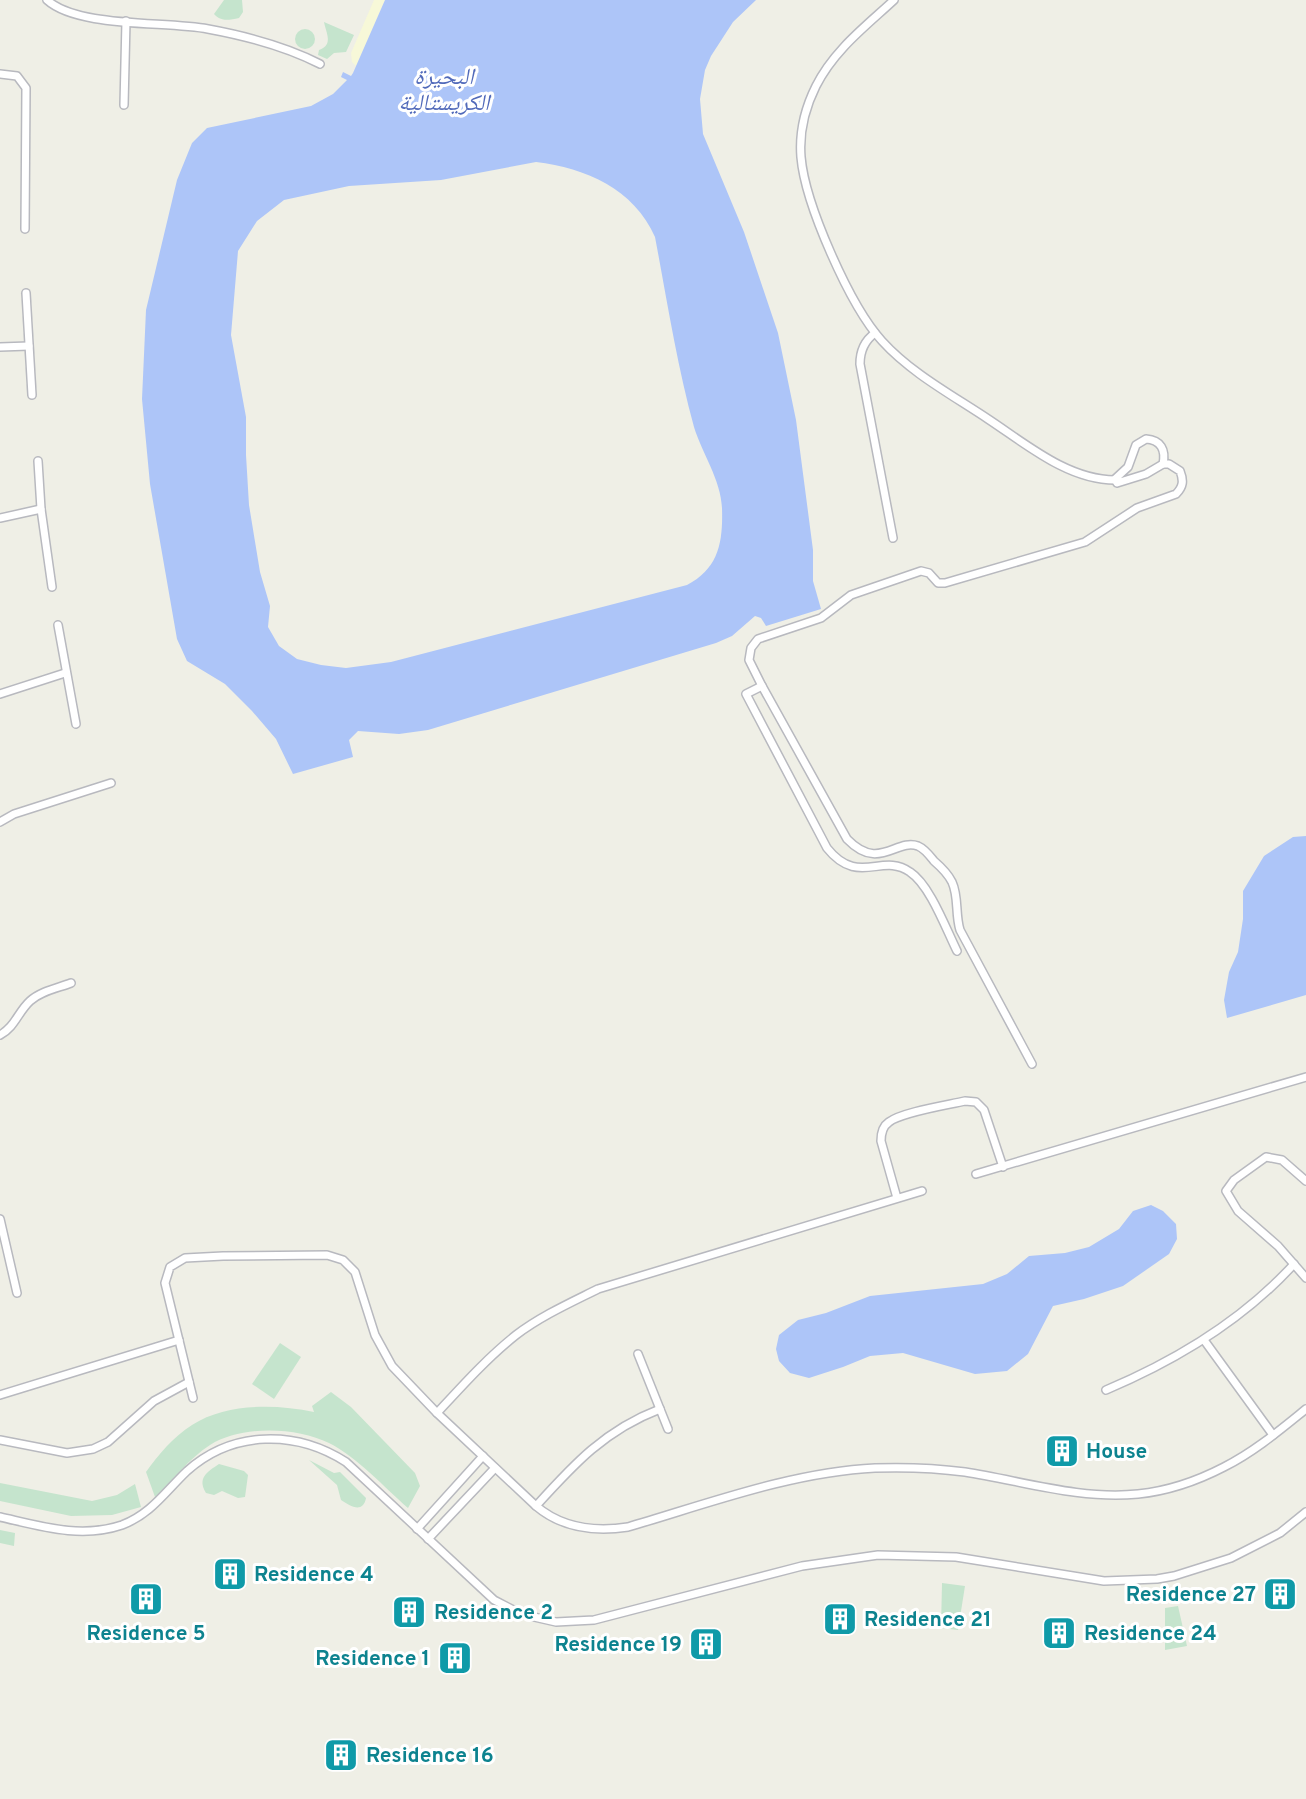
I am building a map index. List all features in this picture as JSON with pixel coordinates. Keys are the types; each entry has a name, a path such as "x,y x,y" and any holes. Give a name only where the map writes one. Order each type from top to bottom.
{"street":[{"path":"47,0 71,14 207,29 247,37 320,64"},
{"path":"894,0 832,60 811,96 801,136 805,177 822,227 845,282 875,333 890,350 918,372 1041,453 1082,475 1121,483 1163,464 1169,464 1180,471 1183,477 1180,490 1176,494 1137,508 1085,542 945,583 936,581 927,571 851,595 821,618 758,639 751,648 749,660 851,843 874,853 887,853 909,845 917,846 949,877 955,891 956,916 960,930 1032,1064"},
{"path":"124,105 126,21"},
{"path":"0,74 18,76 26,88 25,229"},
{"path":"26,293 32,395"},
{"path":"875,333 863,347 860,364 893,538"},
{"path":"0,347 29,346"},
{"path":"1115,480 1128,467 1133,449 1142,440 1150,439 1160,444 1164,455 1163,464"},
{"path":"38,461 41,509 52,587"},
{"path":"0,518 41,509"},
{"path":"58,625 76,724"},
{"path":"0,694 65,673"},
{"path":"762,686 746,694 827,848 836,858 854,867 867,869 893,865 912,872 925,888 957,951"},
{"path":"0,821 111,783"},
{"path":"0,815 14,814"},
{"path":"0,1035 13,1025 34,998 71,983"},
{"path":"976,1174 1306,1077"},
{"path":"898,1198 881,1141 886,1125 898,1118 965,1101 976,1102 984,1110 1003,1167"},
{"path":"1306,1181 1282,1160 1266,1157 1234,1180 1226,1191 1238,1211 1278,1246 1306,1278"},
{"path":"437,1413 475,1371 517,1335 548,1314 598,1289 922,1191"},
{"path":"0,1219 16,1293"},
{"path":"193,1398 165,1283 168,1270 177,1261 185,1258 333,1256 343,1260 355,1272 375,1335 392,1366 437,1413 536,1506 552,1517 595,1529 617,1528 810,1476 875,1468 941,1469 1091,1494 1138,1494 1175,1487 1212,1473 1246,1455 1306,1409"},
{"path":"1107,1390 1157,1367 1204,1340 1270,1290 1294,1264"},
{"path":"0,1395 179,1340"},
{"path":"1204,1340 1273,1435"},
{"path":"638,1354 668,1429"},
{"path":"0,1440 59,1452 93,1450 108,1442 154,1401 190,1382"},
{"path":"536,1506 591,1448 631,1422 660,1409"},
{"path":"0,1517 66,1531 89,1532 111,1528 132,1521 152,1508 206,1457 230,1445 270,1438 297,1440 335,1455 371,1484 482,1591 503,1606 528,1617 568,1623 604,1617 803,1566 878,1555 956,1557 1104,1581 1157,1579 1231,1558 1280,1533 1306,1512"},
{"path":"417,1529 483,1456"},
{"path":"428,1539 495,1468"},
{"path":"452,1491 463,1501"}],"shaded area":[{"path":"224,0 242,0 243,12 239,18 222,19 214,14"},
{"path":"324,22 354,35 346,52 334,53 327,59 318,55 319,50 328,42"},
{"path":"301,29 309,29 315,39 309,49 301,49 295,43 295,35"},
{"path":"280,1343 301,1357 274,1399 252,1384"},
{"path":"331,1392 351,1407 415,1473 420,1486 408,1508 360,1464 329,1443 301,1434 269,1430 237,1434 210,1445 155,1497 146,1472 167,1446 192,1425 220,1413 251,1407 314,1412 312,1406"},
{"path":"309,1460 334,1473 340,1472 366,1498 362,1506 352,1506 341,1500 337,1485"},
{"path":"219,1464 244,1471 248,1475 245,1497 238,1498 222,1491 214,1495 206,1493 203,1479"},
{"path":"0,1483 92,1501 117,1495 135,1484 141,1507 112,1515 71,1516 0,1501"},
{"path":"0,1530 15,1533 14,1546 0,1543"},
{"path":"942,1583 965,1586 958,1630 941,1628"},
{"path":"1178,1606 1187,1646 1165,1650 1165,1608"}],"sand":[{"path":"374,0 385,0 356,66 352,62 351,53"}],"water":[{"name":"البحيرة الكريستالية","path":"385,0 756,0 733,22 705,70 700,99 703,134 744,232 778,333 796,420 813,550 813,581 821,609 766,626 761,618 755,616 732,636 716,643 428,730 399,734 358,731 349,740 353,757 293,774 276,739 252,711 225,684 187,661 177,639 150,484 142,399 146,310 177,180 192,143 207,128 311,106 333,94 347,80 341,77 343,72 351,76","holes":["536,162 590,176 621,194 635,206 655,237 688,404 697,437 715,477 721,498 721,532 717,553 706,571 687,585 391,662 346,668 297,659 279,646 268,627 270,606 260,572 249,505 246,417 231,335 238,251 257,221 284,200 349,186 441,180"]},
{"path":"1306,836 1306,995 1227,1018 1224,1000 1229,972 1238,952 1243,919 1243,891 1264,856 1293,837"},
{"path":"1151,1205 1163,1211 1176,1224 1177,1239 1169,1254 1123,1286 1053,1306 1028,1354 1007,1371 975,1374 903,1353 870,1356 809,1378 790,1373 779,1361 776,1349 779,1335 798,1320 826,1313 870,1296 983,1284 1007,1274 1029,1256 1065,1253 1089,1247 1119,1229 1133,1211"}],"place":[{"name":"House","path":"1062,1451"},
{"name":"Residence 4","path":"230,1574"},
{"name":"Residence 27","path":"1280,1594"},
{"name":"Residence 5","path":"146,1599"},
{"name":"Residence 2","path":"409,1612"},
{"name":"Residence 21","path":"840,1619"},
{"name":"Residence 24","path":"1059,1633"},
{"name":"Residence 19","path":"706,1644"},
{"name":"Residence 1","path":"455,1658"},
{"name":"Residence 16","path":"341,1755"}]}
